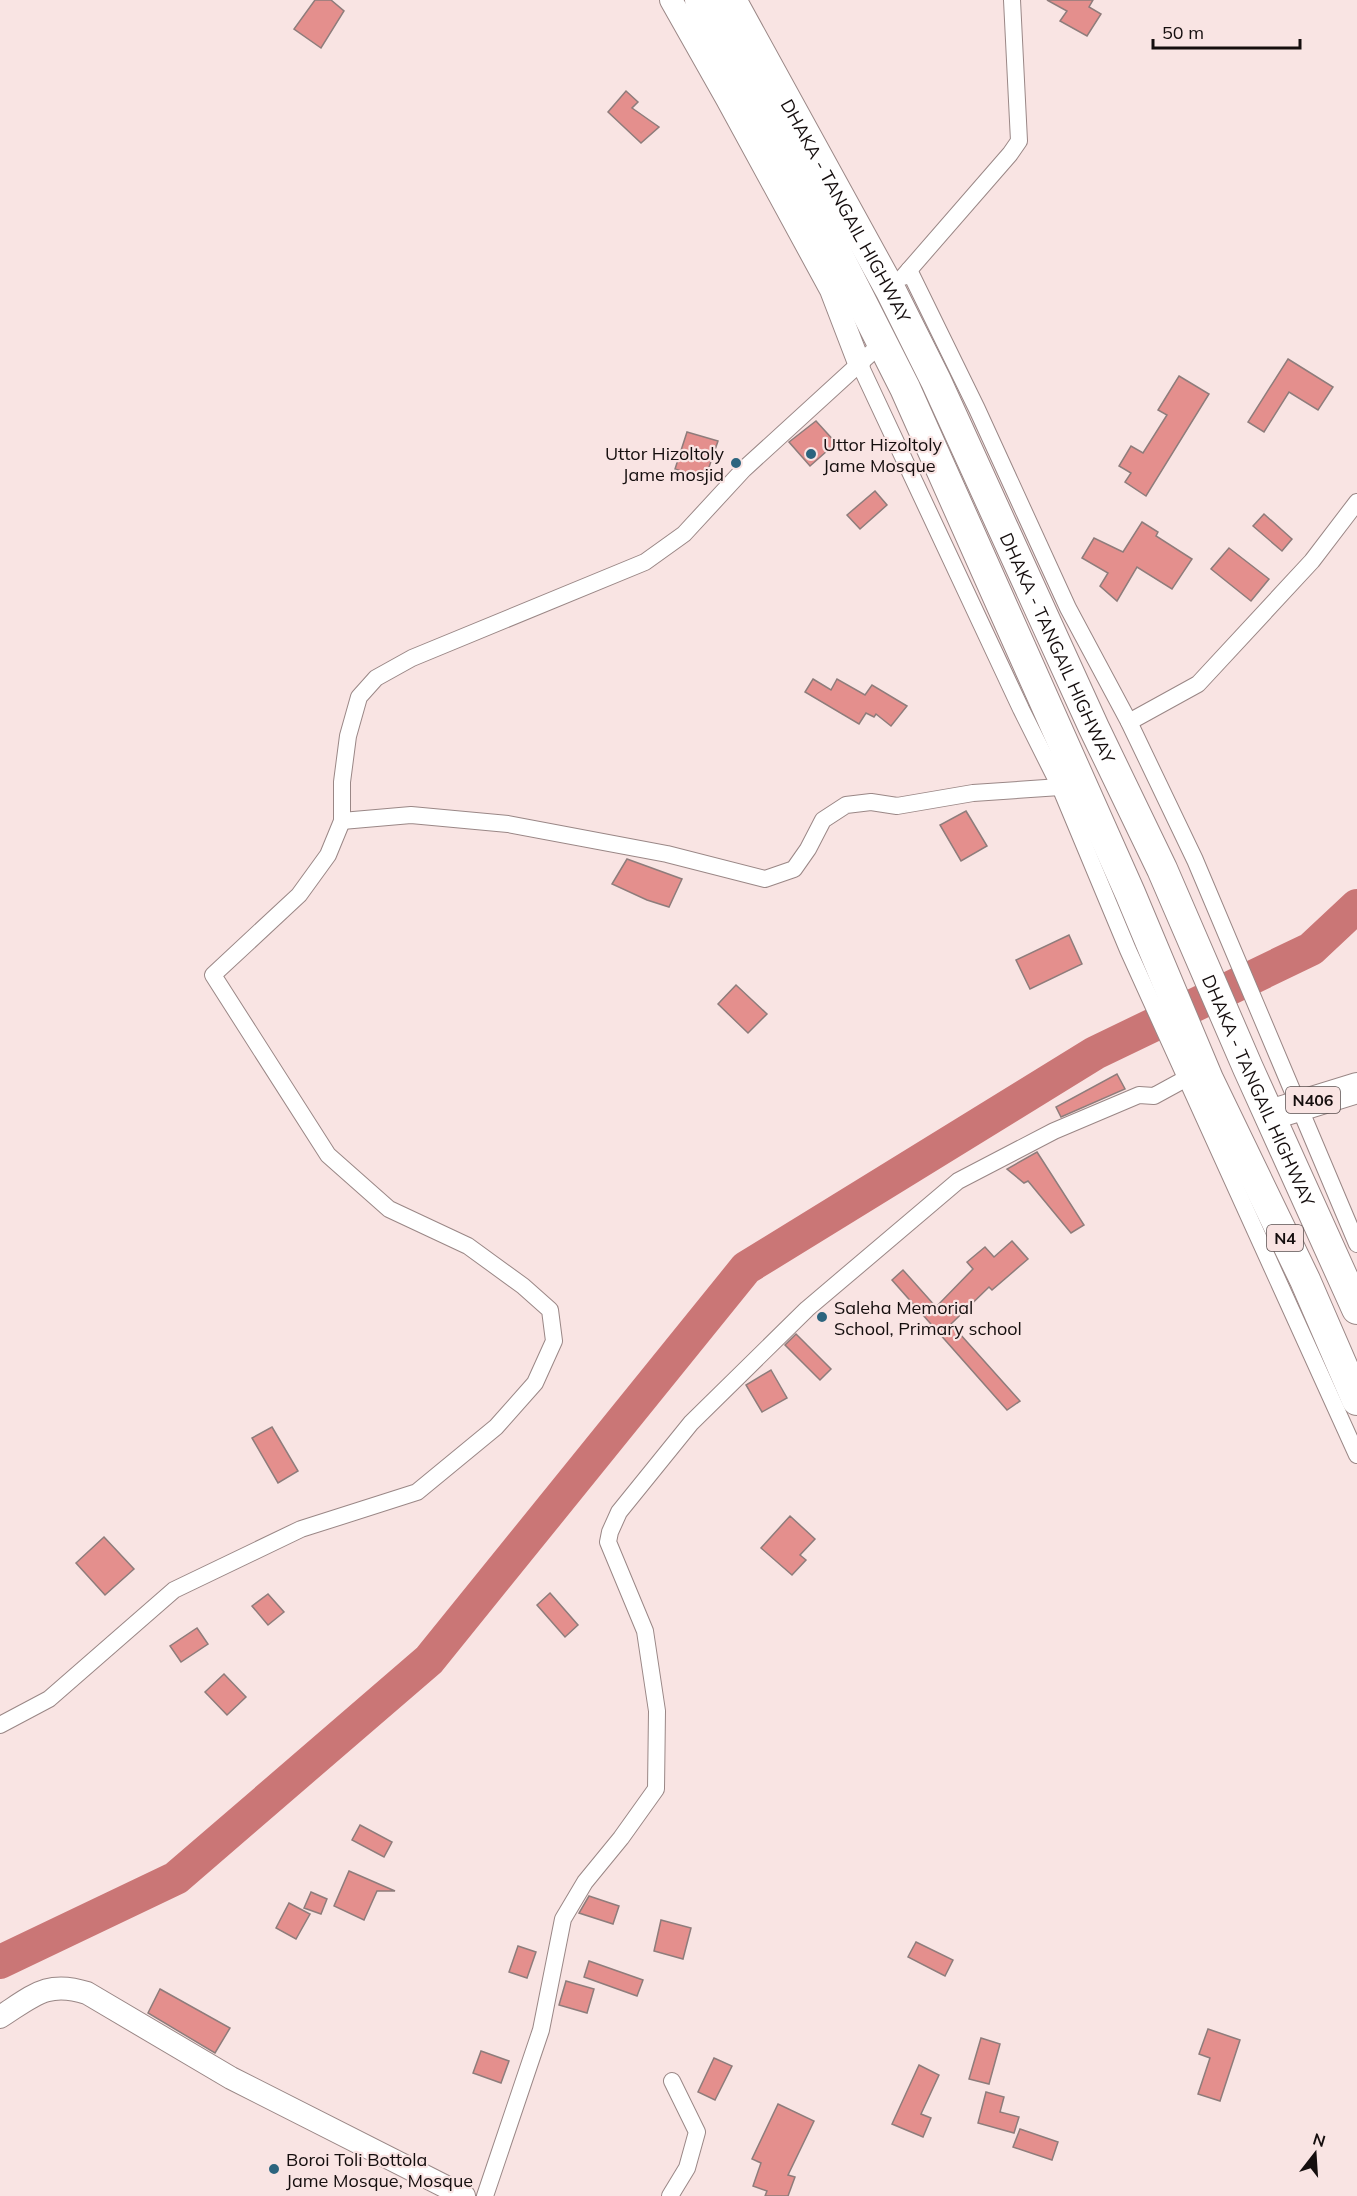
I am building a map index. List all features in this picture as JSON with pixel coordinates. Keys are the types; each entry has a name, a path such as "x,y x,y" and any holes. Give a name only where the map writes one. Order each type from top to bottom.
{"highway":[{"name":"DHAKA - TANGAIL HIGHWAY","path":"700,0 821,222 943,472 1130,893 1198,1078"},
{"name":"DHAKA - TANGAIL HIGHWAY","path":"731,0 900,280 936,381 1089,717 1162,869 1248,1068 1357,1309"},
{"name":"N4","path":"1198,1078 1300,1270 1357,1400"},
{"name":"N406","path":"1270,1115 1357,1088"}],"street":[{"path":"671,0 728,99 831,290 859,363 1021,710 1060,787 1128,950 1198,1078 1357,1455"},
{"path":"1012,0 1019,141 900,280 977,409 1068,609 1129,722 1196,860 1357,1244"},
{"path":"0,1725 49,1699 174,1590 301,1529 417,1492 496,1426 535,1383 554,1341 550,1310 523,1286 468,1246 389,1209 328,1155 213,975 299,895 328,855 342,821 342,783 348,736 359,697 376,678 412,658 645,562 684,534 744,469 882,343"},
{"path":"1129,722 1198,684 1312,561 1357,502"},
{"path":"342,821 411,815 508,824 667,854 765,879 794,869 824,820 846,805 871,802 897,806 973,793 1060,787"},
{"path":"485,2196 541,2030 563,1919 585,1882 621,1838 656,1789 657,1711 645,1631 608,1542 619,1512 691,1423 807,1308 958,1181 1054,1131 1139,1095 1154,1096 1198,1078"},
{"path":"0,2016 44,1989 72,1988 87,1993 231,2078 464,2196"},
{"path":"670,2196 687,2168 698,2132 672,2081"}],"building":[{"path":"315,0 331,0 344,11 321,48 294,29"},
{"path":"1047,0 1093,0 1089,7 1101,14 1087,36 1060,21 1067,11"},
{"path":"626,91 638,102 632,108 659,127 641,143 608,112"},
{"path":"1288,359 1333,387 1318,410 1289,392 1264,432 1248,422"},
{"path":"1179,376 1209,394 1146,496 1125,482 1131,473 1119,466 1131,446 1143,453 1167,415 1158,410"},
{"name":"Uttor Hizoltoly Jame Mosque","path":"816,421 836,443 810,466 789,442"},
{"path":"687,432 718,441 705,479 675,469"},
{"path":"875,491 887,505 860,529 847,515"},
{"path":"1264,514 1292,539 1282,551 1253,526"},
{"path":"1142,522 1158,532 1156,536 1192,559 1172,589 1137,567 1117,601 1100,586 1108,573 1082,558 1094,538 1123,552"},
{"path":"1229,548 1269,579 1251,601 1211,569"},
{"path":"813,679 831,690 837,679 865,695 872,685 907,706 891,726 876,714 874,717 866,713 859,724 805,692"},
{"path":"966,811 987,846 961,861 940,825"},
{"path":"627,859 682,879 669,907 612,884"},
{"path":"1069,935 1082,964 1030,989 1016,960"},
{"path":"736,985 767,1014 748,1033 718,1004"},
{"path":"1117,1074 1125,1089 1061,1117 1056,1107"},
{"path":"1037,1152 1084,1225 1071,1233 1028,1181 1024,1183 1007,1169"},
{"path":"1012,1241 1028,1259 992,1290 989,1287 951,1324 1020,1401 1007,1410 892,1280 903,1270 936,1307 973,1269 967,1262 985,1247 994,1257"},
{"path":"796,1334 831,1369 820,1380 785,1345"},
{"path":"771,1370 787,1398 762,1412 746,1385"},
{"path":"272,1427 298,1471 278,1483 252,1438"},
{"path":"790,1516 815,1539 800,1555 806,1560 792,1575 761,1548"},
{"path":"104,1537 134,1569 105,1595 76,1563"},
{"path":"550,1593 578,1625 565,1637 537,1605"},
{"path":"268,1594 284,1612 268,1625 252,1606"},
{"path":"197,1628 208,1644 181,1662 170,1646"},
{"path":"224,1674 246,1697 227,1715 205,1692"},
{"path":"360,1825 392,1842 384,1857 352,1840"},
{"path":"349,1871 395,1891 377,1891 364,1920 334,1906"},
{"path":"311,1892 327,1899 321,1914 304,1908"},
{"path":"589,1896 619,1906 613,1924 579,1913"},
{"path":"289,1903 310,1914 296,1939 276,1928"},
{"path":"661,1920 691,1928 683,1959 654,1951"},
{"path":"916,1942 953,1960 945,1976 908,1957"},
{"path":"518,1946 536,1952 527,1978 509,1972"},
{"path":"589,1961 643,1980 637,1996 584,1977"},
{"path":"566,1981 594,1989 587,2013 559,2005"},
{"path":"160,1989 230,2028 215,2053 148,2013"},
{"path":"1208,2029 1240,2040 1220,2101 1198,2094 1210,2058 1199,2054"},
{"path":"981,2038 1000,2044 989,2084 969,2079"},
{"path":"481,2051 509,2061 501,2083 473,2073"},
{"path":"714,2058 732,2066 715,2100 698,2092"},
{"path":"919,2065 939,2075 921,2114 931,2118 923,2137 892,2124"},
{"path":"986,2092 1004,2097 1000,2112 1019,2117 1014,2133 978,2123"},
{"path":"778,2104 814,2121 788,2175 795,2177 788,2196 765,2196 767,2191 753,2186 761,2163 752,2159"},
{"path":"1020,2129 1058,2142 1052,2160 1013,2147"}],"waterway":[{"path":"0,1962 176,1878 429,1660 746,1268 1095,1053 1311,949 1357,906"}],"place":[{"name":"Uttor Hizoltoly Jame Mosque","path":"811,454"},
{"name":"Uttor Hizoltoly Jame mosjid","path":"736,463"},
{"name":"Saleha Memorial School, Primary school","path":"822,1317"},
{"name":"Boroi Toli Bottola Jame Mosque, Mosque","path":"274,2169"}]}
